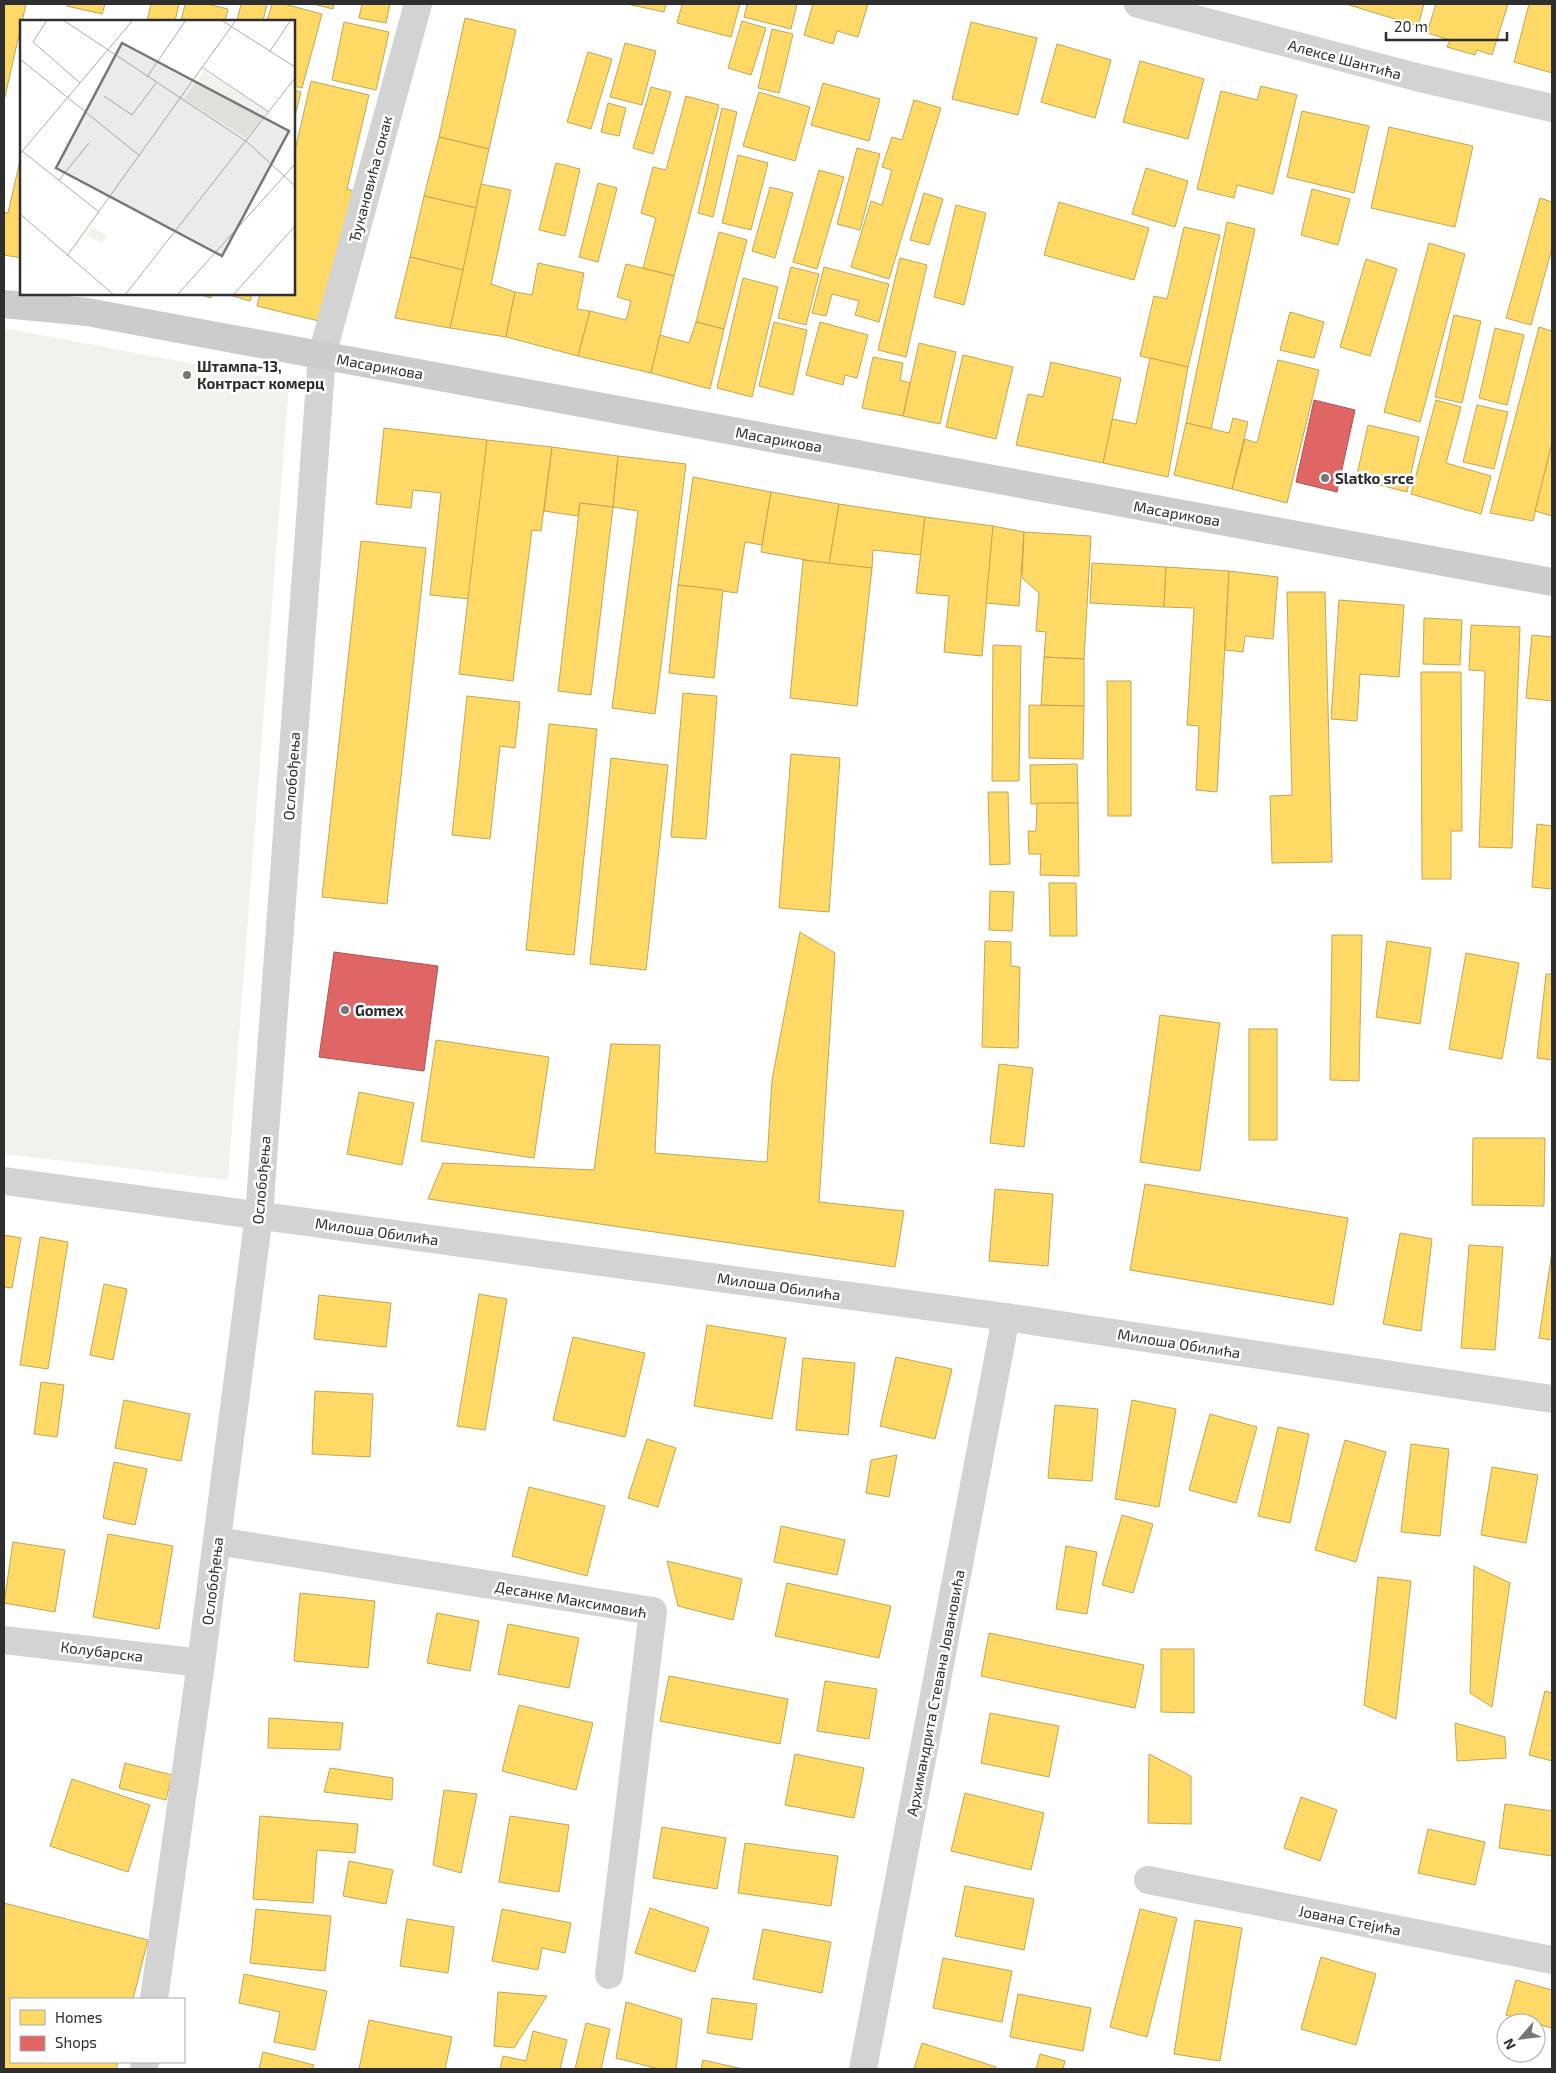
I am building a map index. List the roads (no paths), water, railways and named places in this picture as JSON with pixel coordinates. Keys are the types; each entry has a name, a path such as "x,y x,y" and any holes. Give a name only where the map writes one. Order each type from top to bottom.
{"main road":[{"name":"Масарикова","path":"4,304 87,312 1552,582"}],"street":[{"name":"Ђукановића сокак","path":"322,355 418,4"},
{"name":"Алексе Шантића","path":"1138,4 1420,78 1552,108"},
{"name":"Ослобођења","path":"154,1998 201,1663 259,1215 322,355"},
{"name":"Милоша Обилића","path":"4,1181 1006,1318 1552,1399"},
{"name":"Архимандрита Стевана Јовановића","path":"863,2069 1006,1318"},
{"name":"Десанке Максимовић","path":"217,1541 653,1611 609,1975"},
{"name":"Колубарска","path":"4,1640 201,1663"},
{"name":"Јована Стејића","path":"1148,1880 1552,1960"}],"place":[{"name":"Штампа-13, Контраст комерц","path":"187,375"},
{"name":"Slatko srce","path":"1325,478"},
{"name":"Gomex","path":"345,1010"}]}
